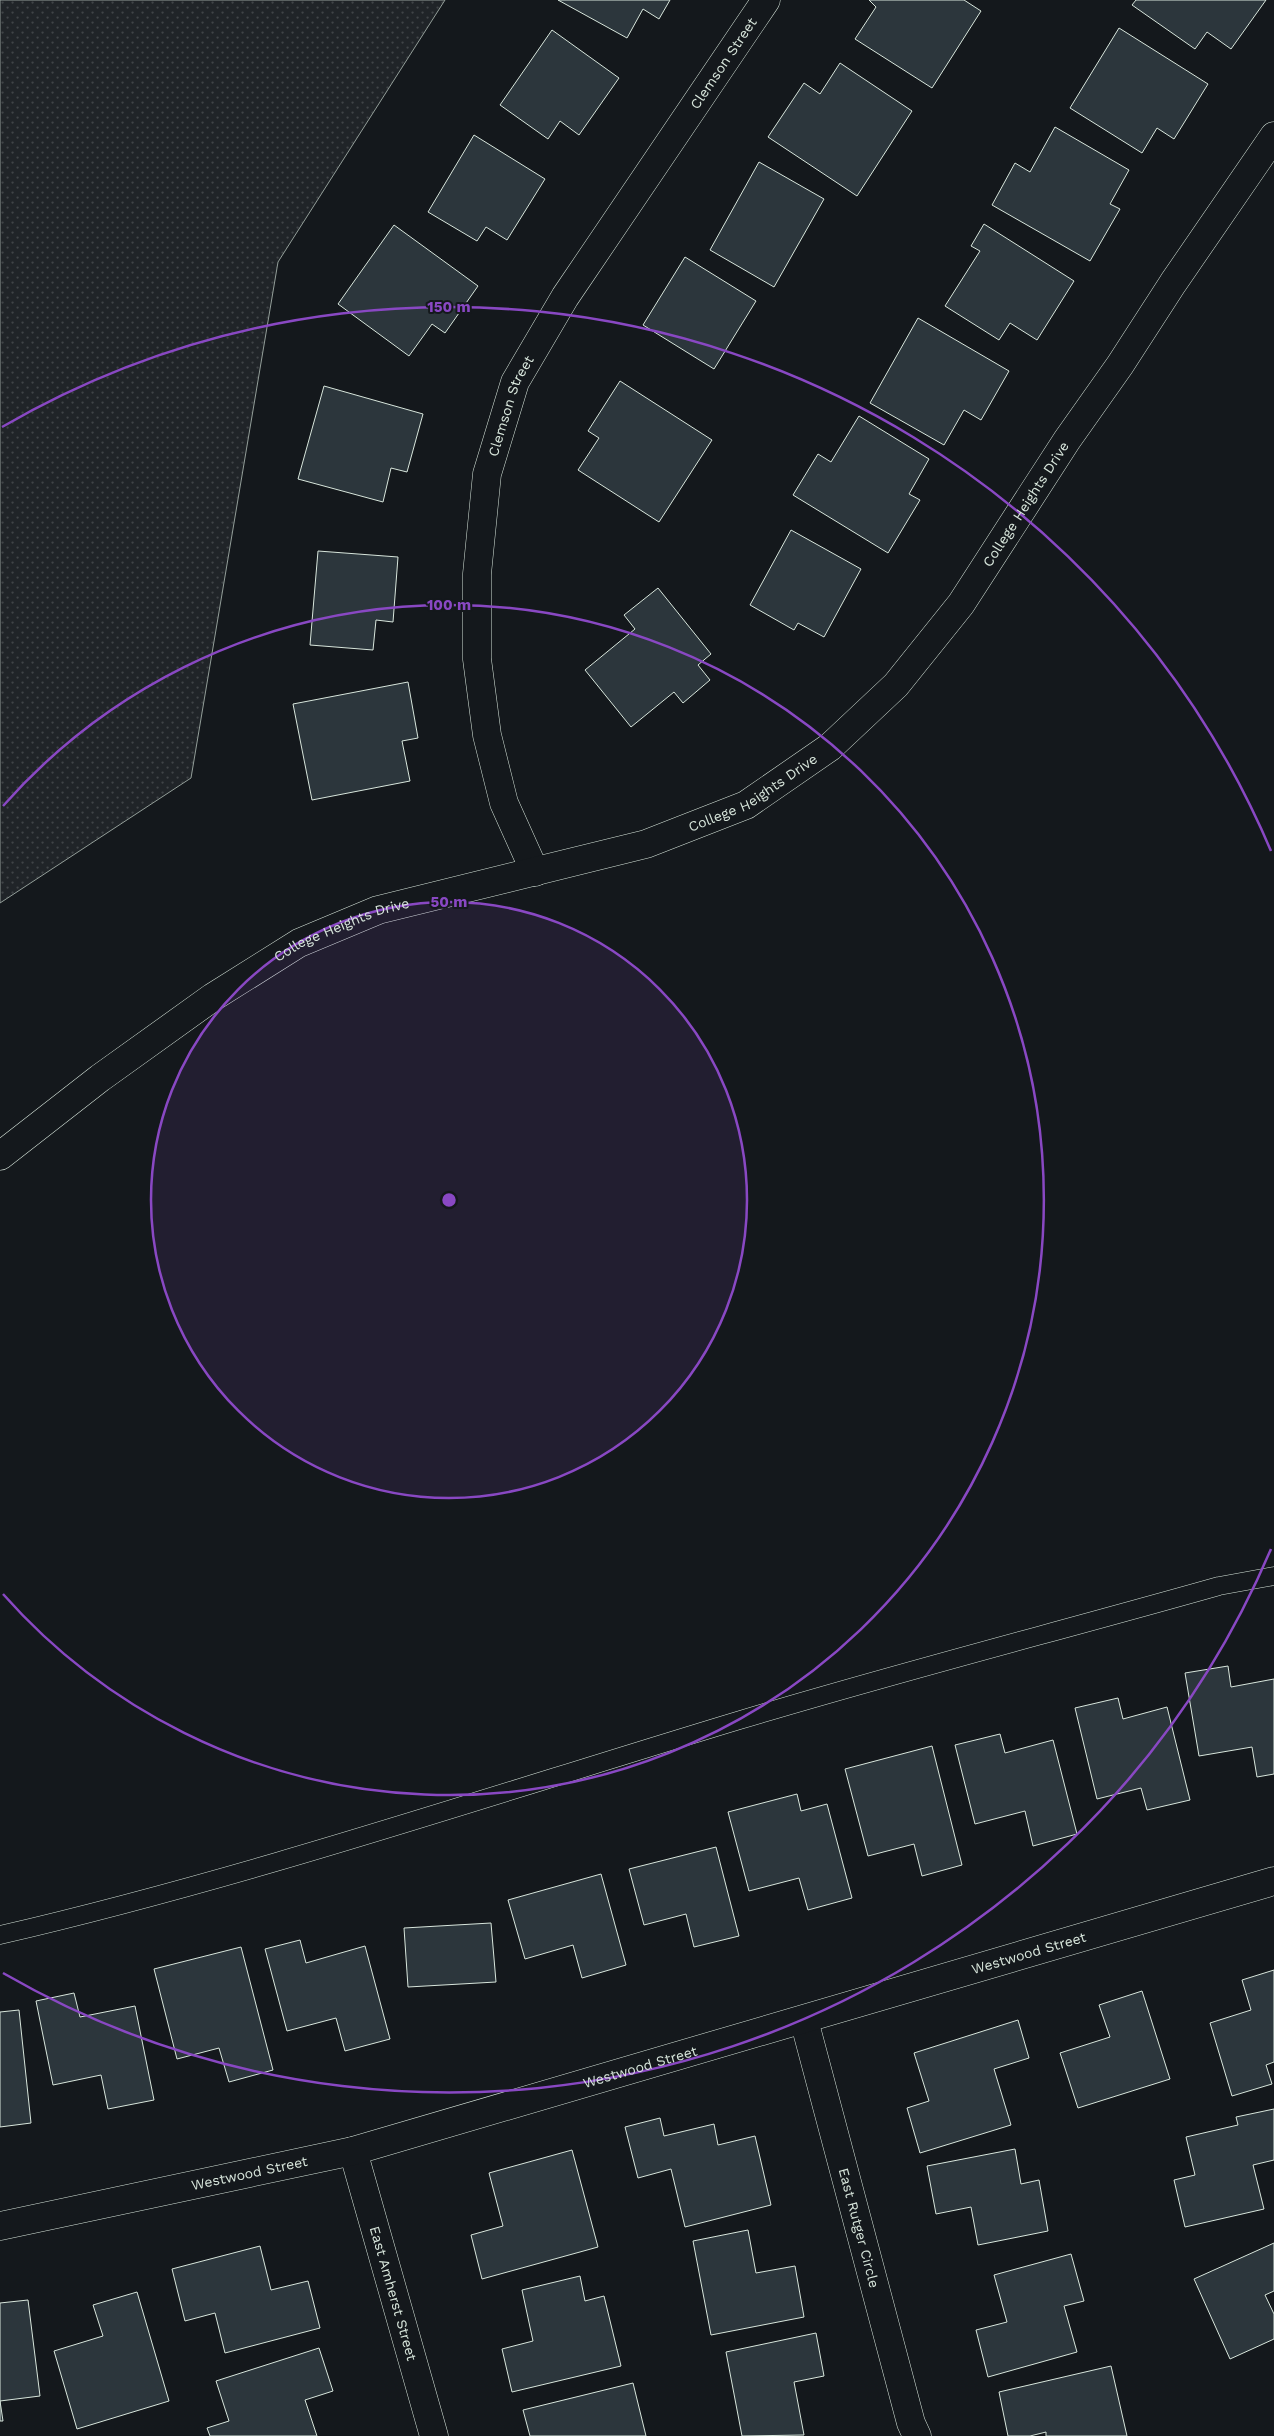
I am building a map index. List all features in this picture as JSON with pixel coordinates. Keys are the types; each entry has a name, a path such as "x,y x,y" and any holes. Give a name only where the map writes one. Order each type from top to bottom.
{"street":[{"name":"Clemson Street","path":"535,872 504,803 487,735 477,659 477,574 487,474 515,382 571,289 766,0"},
{"name":"College Heights Drive","path":"0,1156 100,1078 213,997 299,943 378,910 646,844 746,805 830,747 896,685 962,604 1067,440 1120,366 1173,283 1274,136"},
{"name":"Westwood Street","path":"0,2226 353,2151 1274,1881"},
{"name":"East Rutger Circle","path":"804,2020 908,2413 917,2436"},
{"name":"East Amherst Street","path":"353,2151 434,2436"}],"lane":[{"path":"0,1934 76,1916 329,1846 744,1718 1219,1586 1274,1576"}],"shaded area":[{"path":"0,0 445,0 278,262 191,778 0,903"}],"building":[{"path":"558,0 670,0 659,19 643,9 627,38"},
{"path":"869,0 964,0 981,11 932,88 855,39 876,7"},
{"path":"1136,0 1266,0 1231,49 1207,32 1195,49 1132,5"},
{"path":"1119,28 1208,84 1174,139 1157,128 1142,153 1070,108"},
{"path":"552,30 619,78 579,135 560,121 548,139 500,105"},
{"path":"840,63 912,111 857,196 768,137 804,83 820,94"},
{"path":"1055,127 1129,170 1110,204 1120,209 1090,261 992,205 1015,163 1030,172"},
{"path":"474,135 545,179 507,240 486,227 477,241 428,212"},
{"path":"759,162 824,199 774,287 710,250"},
{"path":"984,224 1074,281 1037,340 1010,323 999,340 945,306 980,251 971,246"},
{"path":"394,225 478,286 445,333 432,324 409,356 338,304"},
{"path":"685,257 756,301 714,369 643,325"},
{"path":"918,318 1009,371 981,420 964,410 944,445 870,403"},
{"path":"620,381 712,440 659,522 578,470 599,438 588,431"},
{"path":"324,386 423,414 407,472 391,468 383,502 298,479"},
{"path":"859,416 929,459 909,494 920,500 888,553 793,495 818,454 831,462"},
{"path":"791,530 861,569 824,637 798,623 794,630 750,605"},
{"path":"318,551 398,557 393,622 376,620 373,650 310,645"},
{"path":"658,588 711,654 698,665 710,680 683,703 674,692 631,727 585,670 635,629 624,615"},
{"path":"408,682 418,738 402,741 410,781 312,800 293,704"},
{"path":"1228,1666 1231,1687 1274,1679 1274,1774 1257,1777 1252,1747 1199,1756 1185,1673"},
{"path":"1118,1698 1123,1719 1167,1707 1190,1800 1147,1810 1141,1788 1097,1799 1075,1708"},
{"path":"1000,1734 1005,1753 1053,1740 1077,1834 1033,1846 1025,1811 975,1824 955,1745"},
{"path":"932,1746 962,1865 922,1876 914,1844 868,1856 845,1769"},
{"path":"797,1794 801,1811 827,1804 852,1898 808,1910 799,1878 749,1891 728,1812"},
{"path":"716,1847 739,1936 694,1947 686,1914 644,1925 629,1869"},
{"path":"601,1874 626,1965 582,1978 573,1945 525,1959 508,1900"},
{"path":"491,1923 496,1982 408,1987 404,1928"},
{"path":"300,1940 306,1963 365,1946 390,2039 345,2051 336,2018 287,2031 265,1949"},
{"path":"241,1947 273,2070 229,2082 219,2048 177,2059 154,1969"},
{"path":"1274,1970 1274,2062 1266,2065 1272,2084 1232,2096 1210,2023 1251,2010 1242,1980"},
{"path":"1142,1991 1170,2079 1078,2108 1060,2053 1110,2037 1099,2005"},
{"path":"74,1993 80,2017 135,2006 154,2100 108,2109 101,2075 53,2085 36,2001"},
{"path":"19,2010 31,2123 0,2127 0,2012"},
{"path":"1018,2020 1029,2058 994,2069 1011,2125 920,2153 907,2108 929,2101 914,2053"},
{"path":"1274,2109 1274,2160 1253,2165 1264,2209 1185,2227 1174,2180 1195,2175 1186,2137 1238,2125 1236,2117"},
{"path":"660,2118 664,2136 714,2124 718,2145 755,2136 771,2205 685,2227 671,2169 638,2178 625,2127"},
{"path":"1015,2149 1021,2184 1039,2180 1048,2231 978,2245 971,2207 936,2214 927,2166"},
{"path":"572,2150 598,2247 482,2279 471,2235 503,2226 489,2173"},
{"path":"748,2230 756,2273 795,2266 804,2317 711,2335 693,2241"},
{"path":"1274,2243 1274,2291 1265,2295 1274,2314 1274,2339 1230,2359 1194,2279"},
{"path":"260,2246 271,2290 308,2281 320,2328 225,2353 215,2313 185,2321 172,2269"},
{"path":"1071,2254 1084,2301 1064,2306 1077,2352 988,2377 976,2330 1007,2322 994,2275"},
{"path":"580,2276 585,2301 604,2296 621,2366 512,2392 502,2349 533,2341 522,2290"},
{"path":"137,2292 169,2401 77,2429 54,2351 103,2336 93,2305"},
{"path":"28,2300 40,2396 0,2401 0,2303"},
{"path":"816,2333 824,2376 794,2382 804,2435 742,2436 726,2352"},
{"path":"319,2348 333,2391 305,2400 317,2436 210,2436 207,2428 229,2421 216,2381"},
{"path":"1111,2366 1127,2436 1046,2436 1046,2432 1030,2436 1008,2436 999,2392"},
{"path":"633,2383 646,2436 530,2436 523,2410"},
{"path":"0,2401 3,2421 0,2421"}]}
